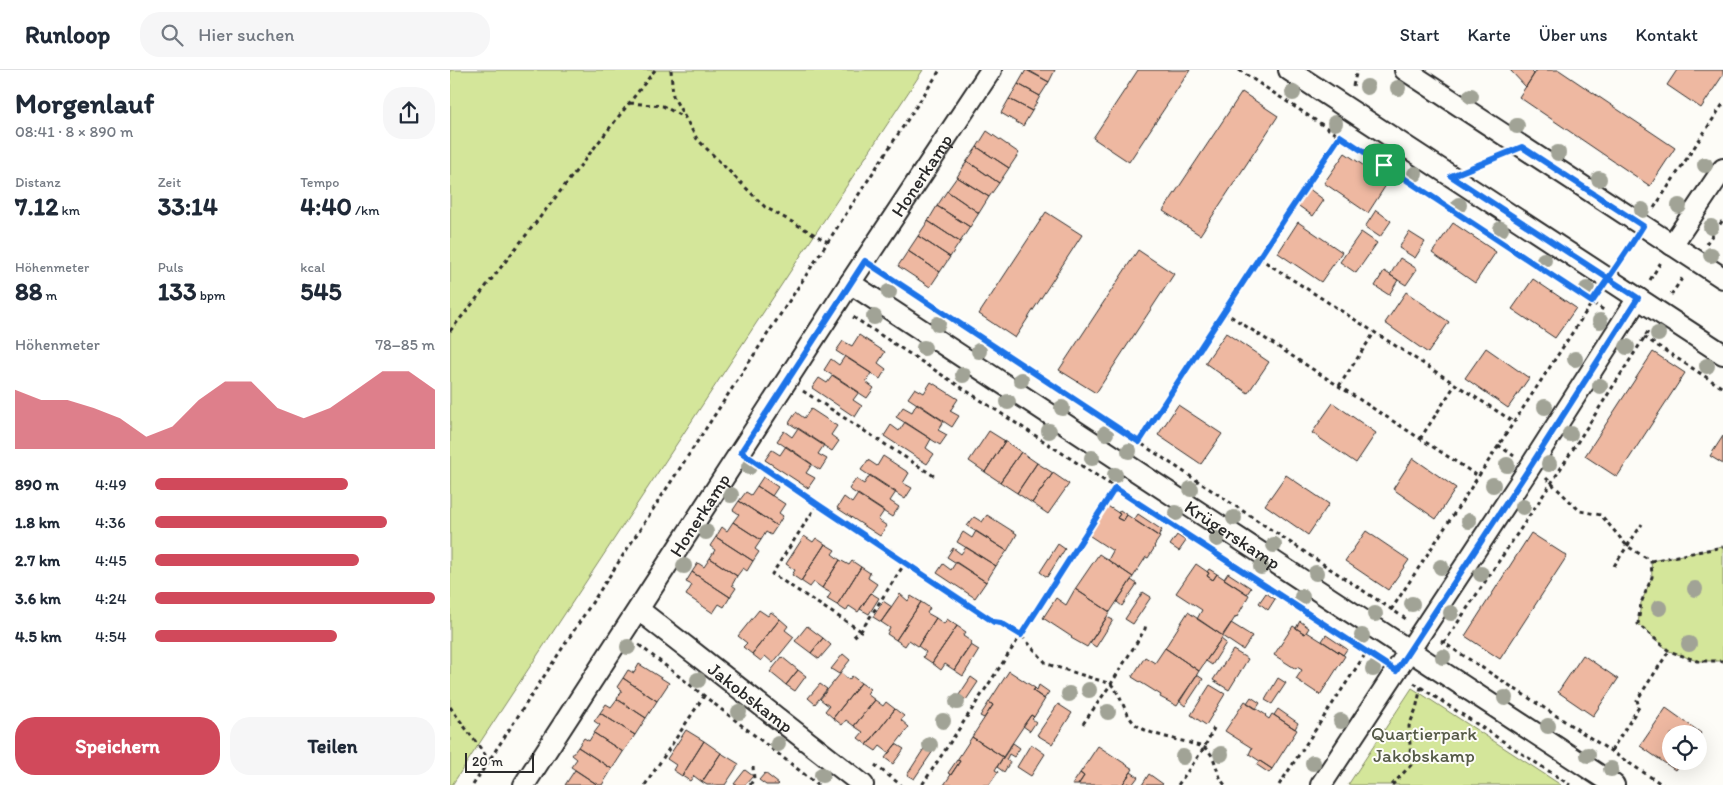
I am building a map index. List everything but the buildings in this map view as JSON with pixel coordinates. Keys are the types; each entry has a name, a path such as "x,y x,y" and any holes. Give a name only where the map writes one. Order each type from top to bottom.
{"street":[{"name":"Honerkamp","path":"524,785 850,283 991,70"},
{"path":"1289,70 1723,354"},
{"path":"1405,70 1723,278"},
{"path":"1672,245 1723,169"},
{"name":"Krügerskamp","path":"850,283 1614,785"},
{"path":"1321,785 1530,467 1638,298"},
{"name":"Jakobskamp","path":"639,610 862,785"}],"path":[{"path":"450,331 655,70"},
{"path":"671,70 673,96 697,139 765,207 828,242"},
{"path":"473,785 940,70"},
{"path":"1239,70 1723,388"},
{"path":"630,103 663,106 685,118"},
{"path":"1279,785 1391,609 1723,104"},
{"path":"1139,442 1340,136"},
{"path":"1451,176 1522,147"},
{"path":"1638,298 1672,245"},
{"path":"1259,258 1514,422"},
{"path":"865,261 1391,609 1663,785"},
{"path":"836,306 1570,785"},
{"path":"1224,312 1478,476"},
{"path":"1339,386 1374,332"},
{"path":"787,381 937,478"},
{"path":"1420,439 1455,384"},
{"path":"1498,445 1552,482 1580,511 1601,515 1627,546 1651,561 1723,547"},
{"path":"741,452 994,622 1001,623 1021,635 1047,664 1111,684 1118,691 1129,716 1136,724 1148,731 1204,748 1212,755 1218,776 1226,785"},
{"path":"922,785 1115,488"},
{"path":"817,504 772,574 861,631"},
{"path":"1614,566 1642,524"},
{"path":"889,552 893,545"},
{"path":"1651,561 1652,577 1641,603 1638,624 1669,652 1697,661 1723,661"},
{"path":"852,638 861,631 905,563"},
{"path":"1083,724 1111,684 1145,629 1146,624"},
{"path":"624,633 818,785"},
{"path":"1611,751 1639,707 1637,700 1669,652"},
{"path":"1392,785 1411,765 1409,726 1416,709 1421,687"},
{"path":"645,785 704,696"},
{"path":"450,707 489,760"},
{"path":"1178,785 1204,748 1214,728"},
{"path":"750,785 754,779 753,767"}],"green space":[{"path":"450,70 923,70 452,785 450,785"},
{"path":"1723,547 1723,661 1697,661 1669,651 1638,624 1641,603 1652,577 1651,561"},
{"name":"Quartierpark Jakobskamp","path":"1412,688 1420,693 1561,785 1348,785"}],"route":[{"path":"1384,165 1340,136 1139,442 865,261 741,452 994,622 1001,623 1021,635 1115,488 1396,671 1638,298 1608,279 1451,176 1522,147 1643,226 1608,279 1592,302 1384,165"}]}
